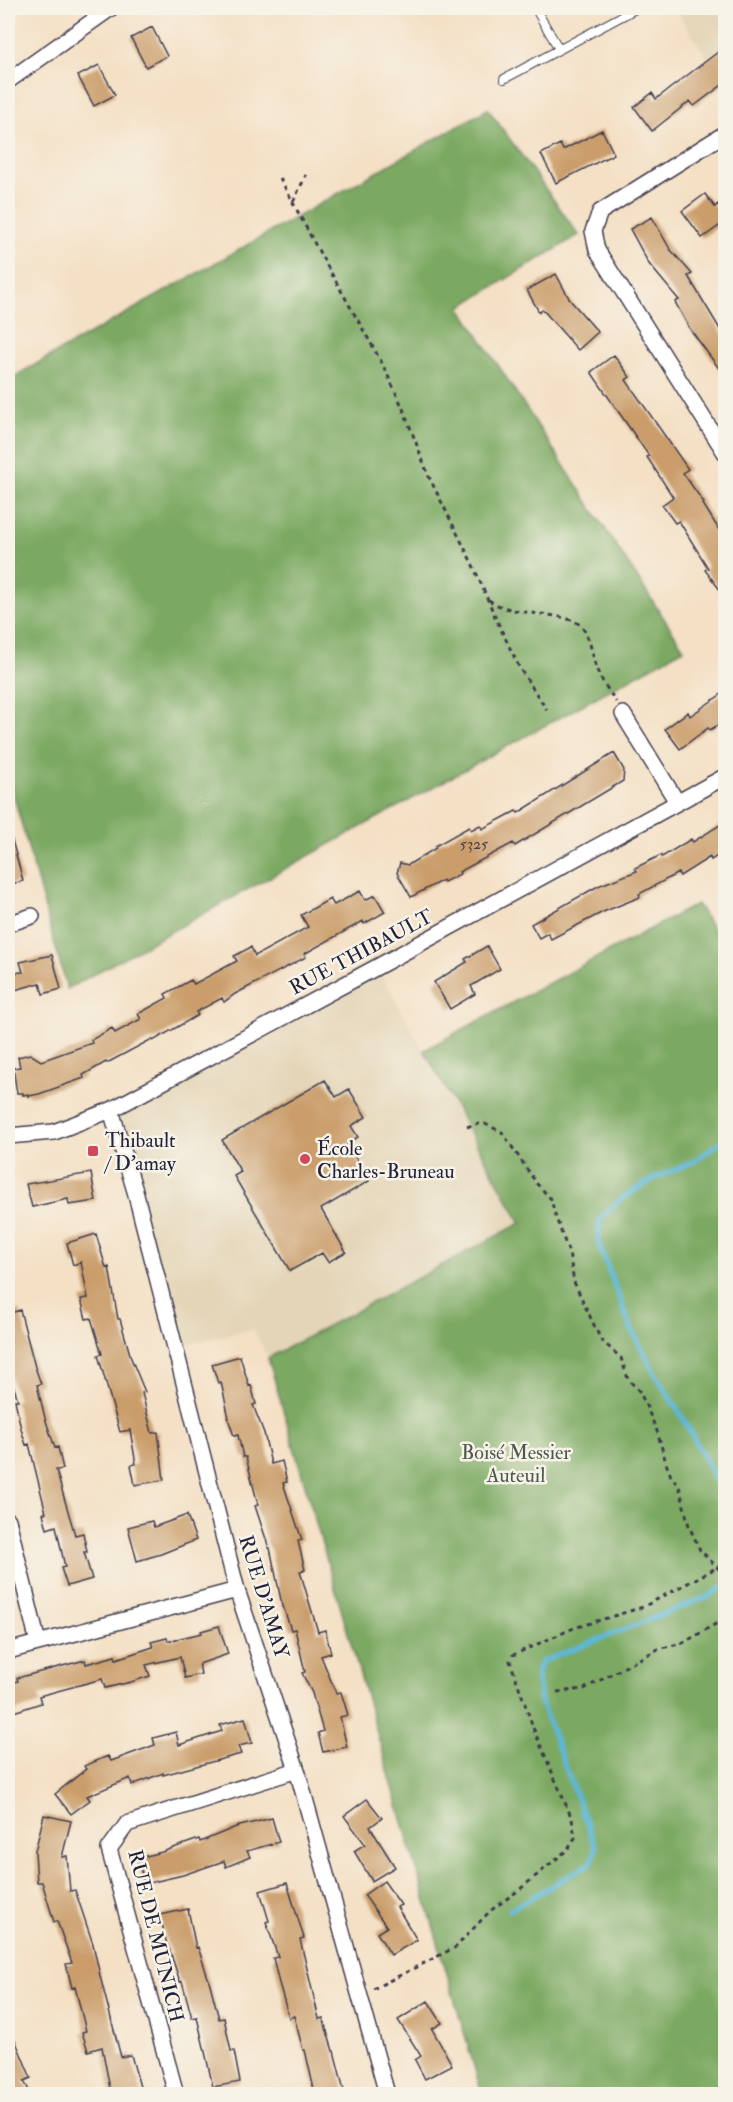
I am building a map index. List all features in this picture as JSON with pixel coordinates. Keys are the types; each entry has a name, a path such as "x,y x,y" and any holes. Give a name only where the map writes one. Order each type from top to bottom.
{"street":[{"path":"8,81 111,8"},
{"path":"726,133 600,212 593,231 597,250 726,454"},
{"path":"623,714 677,802"},
{"name":"RUE THIBAULT","path":"8,1136 54,1132 111,1110 378,968 726,776"},
{"path":"8,924 32,916"},
{"name":"RUE D'AMAY","path":"111,1110 135,1191 237,1590 297,1770 387,2094"},
{"path":"8,1520 38,1643"},
{"path":"8,1651 237,1590"},
{"name":"RUE DE MUNICH","path":"176,2094 109,1850 127,1824 297,1770"}],"lane":[{"path":"504,79 637,8"},
{"path":"723,8 726,12"},
{"path":"538,13 559,49"}],"path":[{"path":"293,202 306,175"},
{"path":"280,178 382,363 402,406 429,477 520,669 546,710"},
{"path":"488,599 508,610 564,617 580,625 590,643 597,671 623,714"},
{"path":"467,1127 485,1124 502,1132 537,1184 551,1199 568,1253 574,1282 601,1340 621,1358 628,1378 640,1392 657,1431 666,1466 679,1486 689,1526 700,1550 726,1576"},
{"path":"359,1995 456,1947 490,1911 567,1850 575,1838 572,1819 534,1730 510,1661 513,1655 583,1625 643,1607 716,1568"},
{"path":"557,1692 584,1689 658,1649 683,1643 726,1618"}],"shaded area":[{"path":"683,8 725,8 725,87 677,11"},
{"name":"École Charles-Bruneau","path":"377,967 521,1223 268,1358 253,1329 174,1347 111,1110"}],"green space":[{"path":"488,109 579,235 460,307 684,649 67,989 8,775 8,380"},
{"name":"Boisé Messier Auteuil","path":"697,904 726,949 725,2094 482,2094 268,1358 521,1223 424,1050"}],"building":[{"path":"152,27 167,56 146,67 131,38"},
{"path":"726,46 726,82 694,106 690,101 652,131 634,107 652,93 656,99"},
{"path":"99,65 115,95 94,106 78,76"},
{"path":"602,130 614,154 556,183 541,154 560,144 563,150"},
{"path":"705,194 715,207 718,204 726,215 726,221 702,238 682,211"},
{"path":"652,217 670,249 692,274 688,276 726,339 726,378 690,329 675,302 679,300 649,264 630,229"},
{"path":"556,274 570,300 598,332 578,350 543,310 539,312 527,290"},
{"path":"614,355 630,377 626,380 688,469 683,473 726,541 726,598 705,570 708,568 679,521 675,523 662,505 673,497 647,457 649,456 591,372"},
{"path":"726,691 726,720 710,730 708,728 680,749 665,729 688,712 690,716"},
{"path":"614,753 624,770 623,781 515,846 513,843 459,872 460,874 411,897 397,873 400,863 408,865 436,848 435,846 469,827 471,830 480,825 482,829 516,811 518,813"},
{"path":"726,821 726,850 711,860 710,857 680,876 678,873 639,894 640,897 603,912 551,939 548,933 539,938 531,924 598,886 637,871 635,868 661,855 662,857 691,839 693,842"},
{"path":"12,840 23,881 8,885 8,841"},
{"path":"360,891 365,900 375,895 385,912 364,924 363,921 304,954 306,957 224,1002 222,998 196,1012 198,1015 153,1041 152,1039 106,1062 83,1075 84,1078 39,1094 29,1096 29,1094 17,1093 13,1068 20,1067 18,1057 30,1054 41,1061 92,1043 91,1040 112,1028 115,1033 141,1019 138,1014 167,998 165,994 191,980 194,984 237,961 234,956 251,947 255,956 308,927 301,915 330,899 334,905"},
{"path":"487,946 500,969 471,986 475,994 450,1009 434,982 467,962 465,959"},
{"path":"52,955 61,989 43,994 40,983 8,992 8,973 23,972 20,962"},
{"path":"325,1080 336,1097 349,1089 366,1117 351,1126 358,1137 347,1143 369,1181 321,1209 346,1252 328,1262 322,1253 290,1271 234,1176 241,1172 222,1140"},
{"path":"91,1173 96,1201 69,1205 68,1199 32,1207 26,1184"},
{"path":"96,1234 106,1268 109,1267 118,1319 120,1319 131,1358 145,1392 142,1393 152,1433 158,1432 164,1480 135,1485 131,1465 136,1464 130,1430 120,1432 98,1355 102,1354 91,1318 86,1319 81,1299 88,1298 81,1262 73,1265 67,1243"},
{"path":"20,1310 41,1384 37,1385 45,1418 55,1448 58,1447 63,1469 56,1470 75,1535 83,1533 87,1552 84,1552 92,1579 67,1586 61,1568 65,1567 56,1526 47,1529 43,1513 46,1513 29,1444 26,1445 21,1429 15,1400 18,1400 8,1369 8,1314"},
{"path":"240,1356 249,1386 251,1385 256,1404 253,1405 264,1433 271,1464 282,1461 287,1482 283,1483 302,1540 298,1541 305,1570 300,1571 318,1632 325,1630 331,1653 321,1656 336,1693 341,1692 348,1715 340,1717 347,1747 323,1752 318,1733 323,1731 312,1693 302,1673 305,1672 295,1629 291,1630 281,1600 270,1548 255,1506 258,1505 246,1457 243,1457 238,1435 234,1436 221,1382 218,1383 212,1364"},
{"path":"187,1515 196,1540 137,1561 128,1527 152,1521 154,1527"},
{"path":"219,1626 228,1654 199,1664 201,1674 185,1678 180,1657 146,1665 150,1676 105,1688 102,1679 39,1696 41,1703 8,1714 8,1684 18,1681 17,1678 85,1660 86,1664 115,1656 116,1659 153,1647 151,1642 167,1638 168,1641 202,1633 201,1631"},
{"path":"245,1718 252,1743 238,1746 241,1754 163,1775 163,1773 132,1785 130,1778 87,1796 90,1800 71,1814 55,1794 86,1769 84,1766 108,1756 111,1761 155,1745 153,1738 176,1732 179,1745 222,1731 220,1725"},
{"path":"367,1799 382,1818 370,1827 395,1867 372,1881 354,1851 365,1844 344,1816"},
{"path":"44,1815 71,1821 62,1857 67,1856 70,1891 75,1890 93,1944 121,2057 131,2055 142,2094 111,2094 102,2047 88,2051 82,2032 86,2031 75,1987 72,1988 66,1964 72,1963 57,1921 54,1922 42,1882 37,1882 35,1851"},
{"path":"272,1818 279,1842 247,1851 250,1857 226,1867 224,1861 183,1875 144,1884 138,1858 199,1839 200,1842 236,1827"},
{"path":"384,1881 401,1905 397,1907 417,1940 391,1955 377,1933 387,1927 364,1895"},
{"path":"287,1883 304,1938 300,1939 319,2019 323,2018 345,2094 315,2094 294,2016 289,2018 279,1983 273,1958 278,1957 266,1922 269,1921 260,1891"},
{"path":"188,1909 196,1948 198,1947 219,2019 224,2018 240,2082 213,2087 197,2017 192,2018 182,1981 180,1982 167,1945 160,1915"},
{"path":"428,2001 442,2023 432,2029 452,2065 425,2079 415,2060 421,2056 398,2020"},
{"path":"8,2023 31,2078 24,2081 31,2094 12,2094 8,2084"}],"waterway":[{"path":"726,1138 693,1162 655,1178 621,1199 600,1219 598,1242 631,1328 726,1499"},
{"path":"510,1910 591,1863 596,1848 541,1702 537,1673 541,1662 709,1596 726,1585"}],"place":[{"name":"Thibault / D'amay","path":"93,1151"},
{"name":"École Charles-Bruneau","path":"305,1159"}]}
